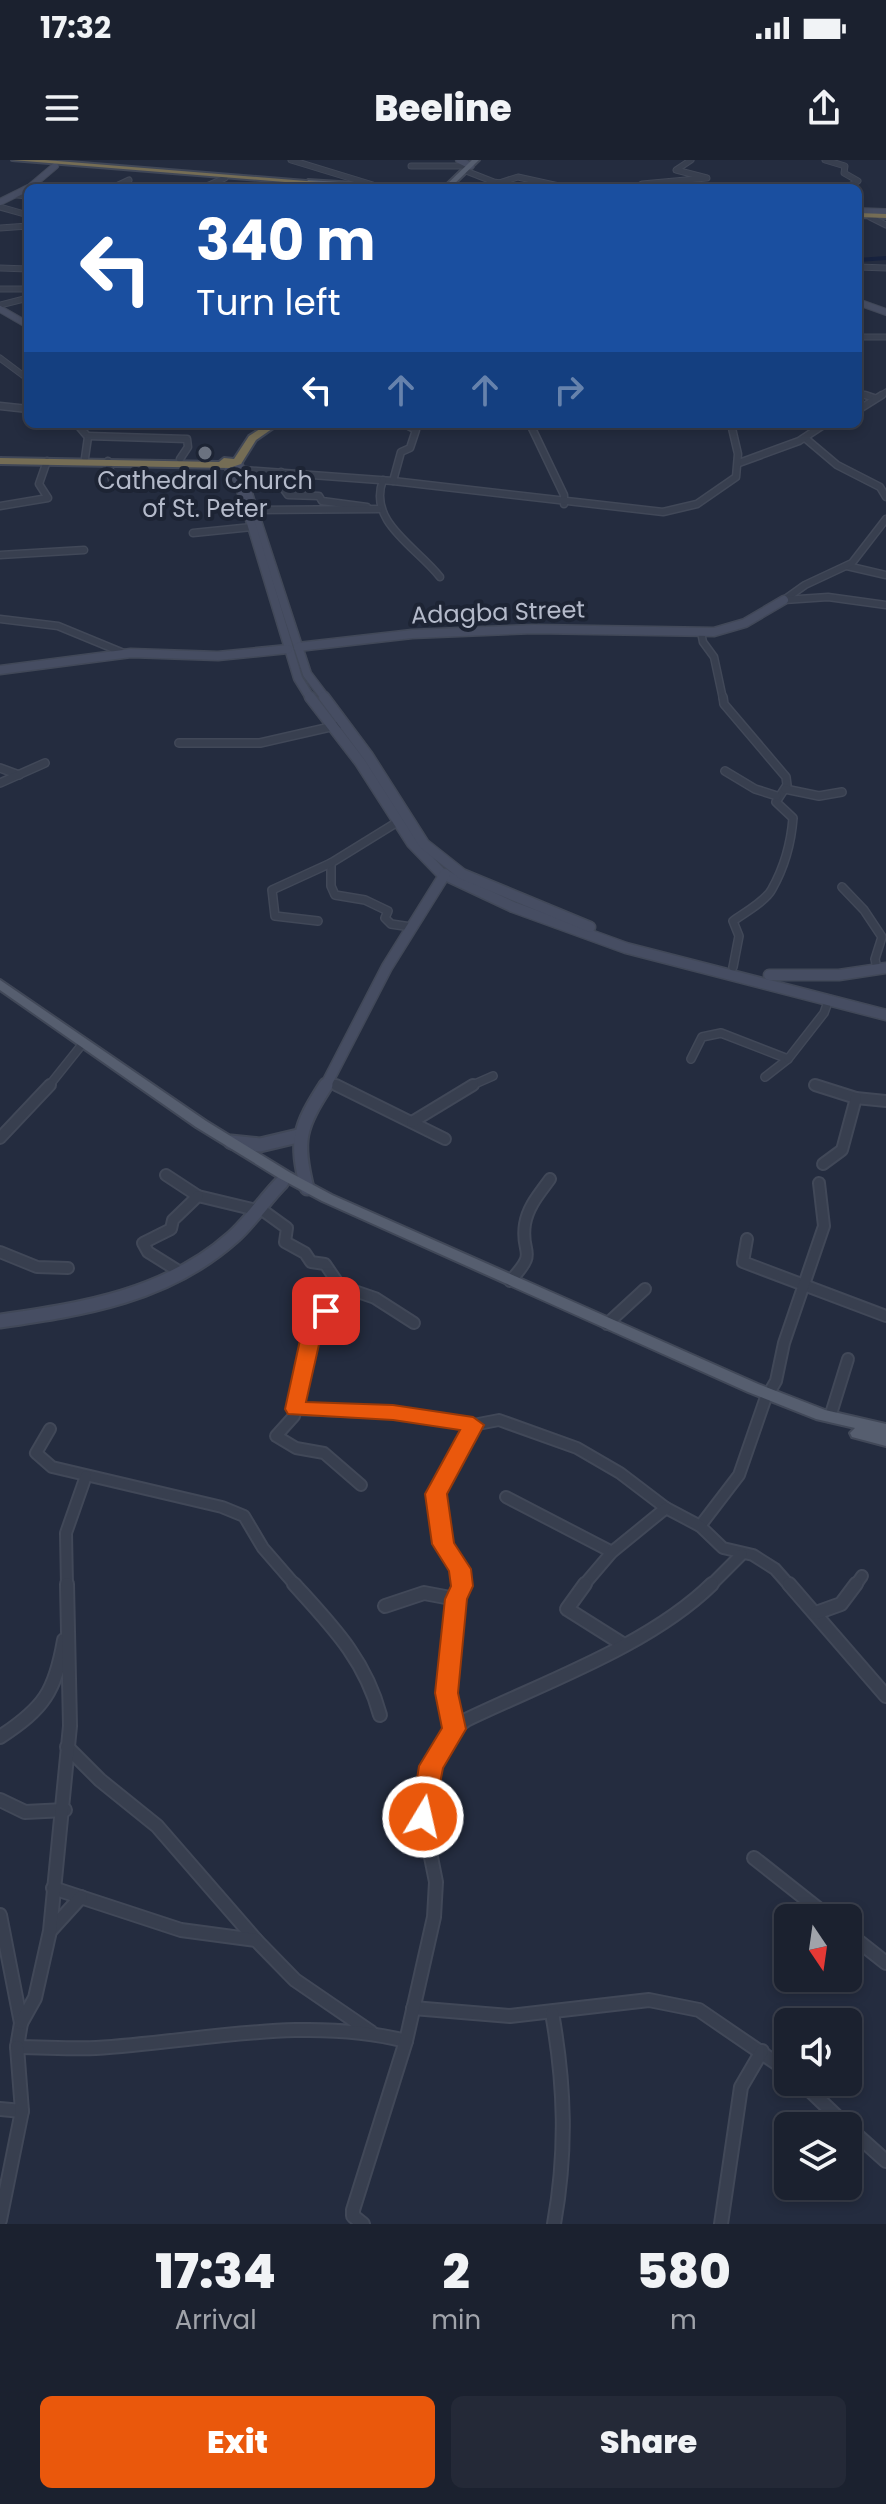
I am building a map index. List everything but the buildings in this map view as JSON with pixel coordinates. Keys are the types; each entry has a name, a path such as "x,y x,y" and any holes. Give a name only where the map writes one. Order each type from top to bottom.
{"highway":[{"path":"13,161 319,184"},
{"path":"57,163 307,183"},
{"path":"862,215 886,218"},
{"path":"232,463 244,438 260,428"},
{"path":"232,463 252,438 268,428"},
{"path":"0,459 180,459 232,463"},
{"path":"0,459 232,463"}],"main road":[{"path":"452,184 471,165"},
{"path":"307,183 328,184"},
{"path":"0,984 227,1140 307,1188 767,1397 830,1417 886,1430"},
{"path":"0,993 282,1182 389,1234 846,1431 886,1440"}],"street":[{"path":"281,160 298,163"},
{"path":"291,160 364,184"},
{"path":"459,160 505,184"},
{"path":"642,184 707,178 676,170 683,168 683,162 691,160"},
{"path":"825,160 845,166 844,173 858,181 853,184"},
{"path":"33,184 57,163"},
{"path":"411,166 471,165"},
{"path":"499,183 518,177 550,184"},
{"path":"217,184 225,178"},
{"path":"120,184 129,180"},
{"path":"0,204 24,191"},
{"path":"17,195 24,196"},
{"path":"0,204 24,213"},
{"path":"862,215 886,218"},
{"path":"0,228 24,226"},
{"path":"862,267 886,268"},
{"path":"0,268 24,269"},
{"path":"0,289 24,289"},
{"path":"0,307 24,299"},
{"path":"862,305 886,314"},
{"path":"0,307 24,322"},
{"path":"862,337 886,337"},
{"path":"0,358 24,376"},
{"path":"862,409 886,392"},
{"path":"862,394 874,398"},
{"path":"0,406 24,409"},
{"path":"81,428 88,436 187,439 188,447 180,459"},
{"path":"393,481 401,452 411,447 416,430 412,428"},
{"path":"532,428 564,495 564,504"},
{"path":"232,463 281,472 393,481 564,504 650,513 682,511 721,490 736,477 739,463 732,428"},
{"path":"739,463 805,438 819,428"},
{"path":"85,458 88,436"},
{"path":"805,438 837,465 871,482 886,496"},
{"path":"0,506 48,498 39,484 47,461"},
{"path":"108,461 112,480"},
{"path":"232,463 256,510 303,686 420,854 445,874 626,948 702,964 886,1015"},
{"path":"232,463 293,648 314,688 368,756 424,844 462,874 516,902"},
{"path":"281,472 275,477 288,495 319,496 322,501 348,502 377,510"},
{"path":"383,480 377,510 384,522 409,542 440,577"},
{"path":"256,510 377,510"},
{"path":"784,600 805,585 847,566 886,519"},
{"path":"193,533 252,527"},
{"path":"0,555 84,550"},
{"path":"847,566 886,575"},
{"path":"784,600 816,596 886,605"},
{"name":"Adagba Street","path":"0,670 126,654 218,656 412,634 534,629 701,632 730,629 784,600"},
{"path":"0,619 58,626 126,654"},
{"path":"701,632 703,642 714,657 724,704 738,725 786,777 785,789 777,796 776,802 793,818 791,851 780,868 772,891 733,921 739,933 733,967"},
{"path":"179,743 214,747 253,744 343,724"},
{"path":"0,783 45,763"},
{"path":"0,768 19,775"},
{"path":"725,771 755,789 777,796"},
{"path":"785,789 819,796 842,792"},
{"path":"318,921 275,916 272,890 331,863 363,840 399,821"},
{"path":"331,863 335,895 365,900 388,911 385,918 391,924 411,927"},
{"path":"307,1188 300,1166 298,1136 303,1121 328,1082 373,993 445,874"},
{"path":"769,975 839,975 881,968 875,959 882,937 864,910 842,887"},
{"path":"702,964 769,975 886,1008"},
{"path":"765,1077 788,1059 824,1013 829,999"},
{"path":"691,1059 702,1037 711,1033 770,1049 788,1059"},
{"path":"0,1138 41,1097 80,1047"},
{"path":"412,1122 450,1096 493,1076"},
{"path":"328,1082 445,1139"},
{"path":"814,1085 856,1098 886,1101"},
{"path":"823,1164 842,1150 856,1098"},
{"path":"227,1140 260,1145 298,1136"},
{"path":"166,1175 198,1196 257,1208 287,1228 285,1242 305,1253 311,1262 325,1264 340,1286 375,1298 414,1323"},
{"path":"510,1281 526,1264 529,1254 524,1227 529,1208 550,1179"},
{"path":"0,1321 93,1308 130,1299 180,1272 232,1238 282,1182"},
{"path":"700,1526 739,1475 807,1283 824,1226 825,1211 819,1183"},
{"path":"180,1272 148,1252 143,1243 171,1229 173,1220 198,1196"},
{"path":"747,1239 743,1262 807,1283 886,1316"},
{"path":"0,1252 37,1267 68,1268"},
{"path":"340,1286 310,1340 294,1416 276,1436 296,1448 332,1458 341,1471 361,1485"},
{"path":"607,1324 645,1289"},
{"path":"830,1417 848,1359"},
{"path":"295,1409 393,1413 473,1425 499,1420 577,1448 620,1473 666,1508 700,1526 723,1548 753,1555 775,1569 886,1696"},
{"path":"454,1729 446,1693 456,1599 462,1586 460,1569 443,1544 436,1494 473,1425"},
{"path":"50,1429 36,1453 40,1460 86,1476 222,1507 244,1516 263,1548 345,1641 371,1681 380,1715"},
{"path":"0,2220 22,2111 17,2047 21,2023 35,1998 50,1931 65,1810 70,1726 66,1533 86,1476"},
{"path":"506,1497 558,1522 581,1539 612,1552"},
{"path":"621,1643 567,1609 569,1602 612,1552 666,1508"},
{"path":"363,2224 353,2216 353,2210 406,2041 434,1917 436,1882 423,1817 431,1766 454,1729 656,1628 687,1608 742,1554"},
{"path":"816,1613 841,1604 862,1576"},
{"path":"385,1606 424,1593 456,1599"},
{"path":"0,1737 25,1720 53,1692 67,1621"},
{"path":"67,1747 157,1826 289,1977 371,2032"},
{"path":"0,1800 25,1812 65,1810"},
{"path":"754,1858 812,1904"},
{"path":"53,1888 188,1931 238,1941 256,1940"},
{"path":"50,1931 81,1897"},
{"path":"0,1915 21,2023"},
{"path":"862,1944 886,1963"},
{"path":"413,2008 481,2016 552,2013 610,2002 649,2000 699,2010 774,2060"},
{"path":"552,2013 565,2077 566,2117 565,2156 554,2224"},
{"path":"17,2047 96,2048 230,2033 371,2032 406,2041"},
{"path":"721,2224 741,2087 762,2051"},
{"path":"816,2096 833,2112"},
{"path":"0,2109 22,2111"},
{"path":"862,2139 886,2161"}],"waterway":[{"path":"862,260 886,258"}],"place":[{"name":"Cathedral Church of St. Peter","path":"205,453"}],"route":[{"path":"326,1311 310,1340 295,1409 393,1413 473,1425 436,1494 443,1544 460,1569 462,1586 456,1599 446,1693 447,1709 454,1729 431,1766 423,1817"}]}
